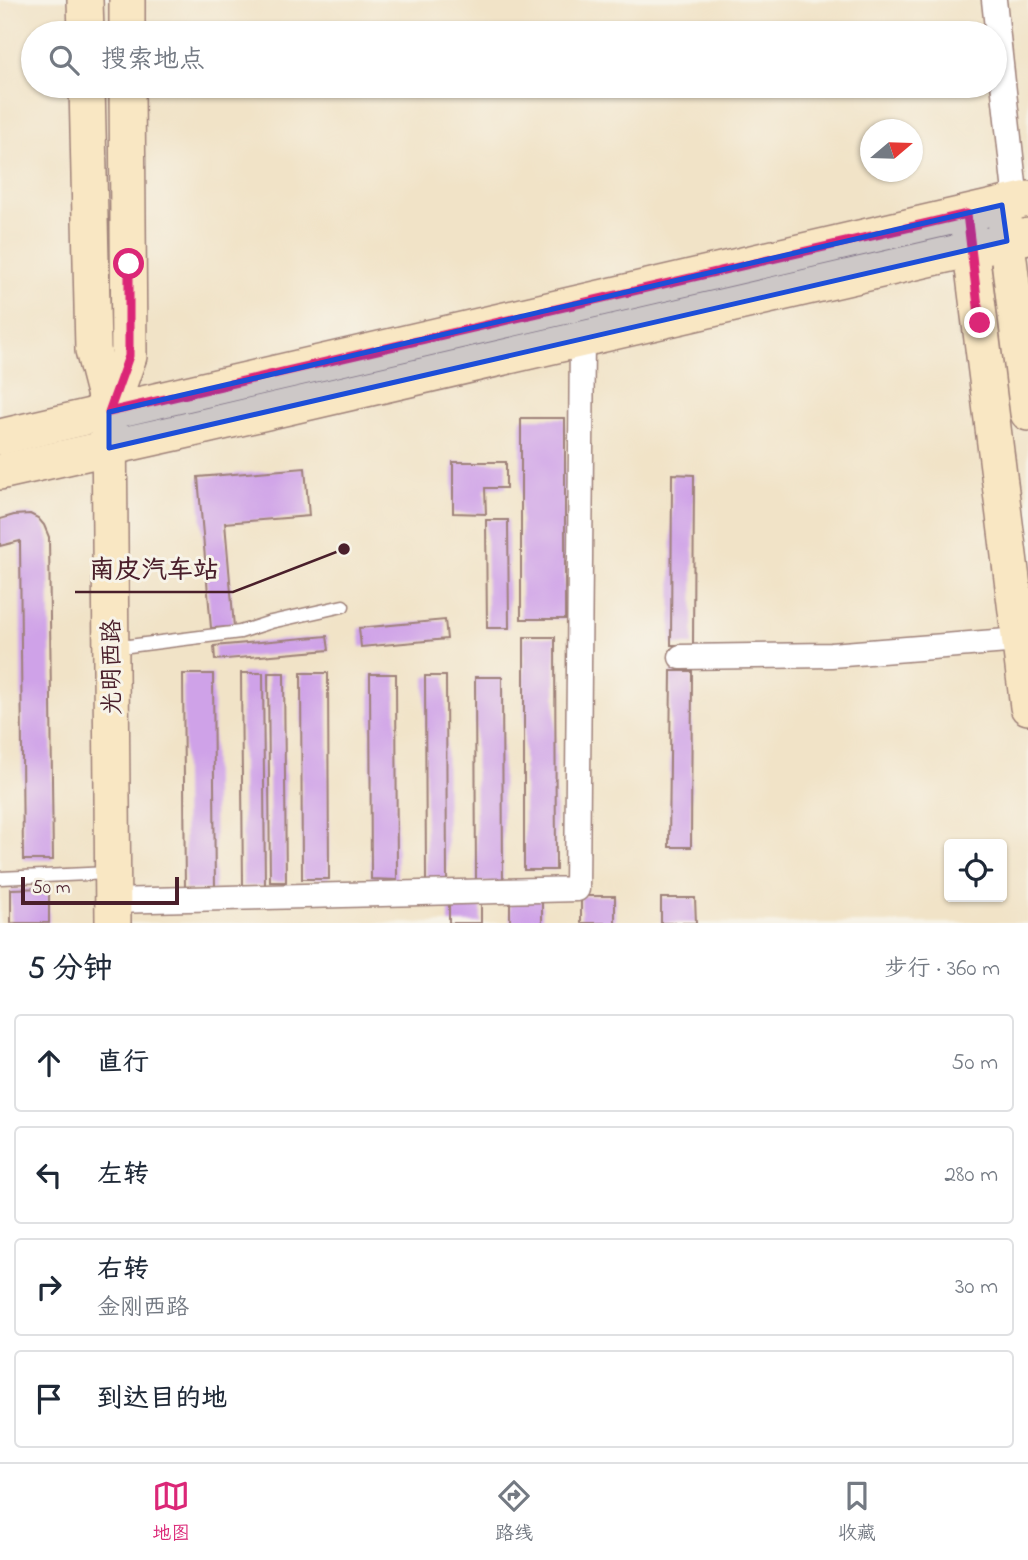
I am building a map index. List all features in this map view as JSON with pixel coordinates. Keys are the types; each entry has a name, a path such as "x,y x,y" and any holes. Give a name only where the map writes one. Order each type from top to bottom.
{"main road":[{"path":"85,0 86,21"},
{"path":"127,0 127,21"},
{"path":"87,98 93,351 109,412"},
{"path":"109,412 129,356 127,98"},
{"path":"0,437 1016,202 1028,413"},
{"path":"967,214 1028,707"},
{"path":"0,472 1017,238"},
{"name":"光明西路","path":"109,412 113,899"}],"street":[{"path":"994,0 996,21"},
{"path":"1005,98 1016,202"},
{"path":"113,899 578,889 582,339"},
{"path":"681,656 831,654 1020,640"}],"lane":[{"path":"111,648 240,632 271,622 343,606"},
{"path":"0,878 113,899"}],"highlighted area":[{"path":"1002,205 1007,241 109,448 109,412"}],"building":[{"path":"521,418 565,418 565,619 521,619"},
{"path":"453,462 506,462 506,488 485,488 486,514 453,513"},
{"path":"305,468 309,516 225,523 234,627 211,628 198,477"},
{"path":"672,474 694,475 693,645 671,645"},
{"path":"30,514 44,525 49,537 53,860 23,860 20,541 0,546 0,519"},
{"path":"486,520 508,520 509,628 487,628"},
{"path":"445,620 447,639 361,647 359,628"},
{"path":"327,636 329,650 215,660 214,646"},
{"path":"524,637 555,637 556,870 524,870"},
{"path":"671,671 692,671 691,847 669,847"},
{"path":"241,673 263,673 265,886 243,886"},
{"path":"268,673 284,673 286,882 270,882"},
{"path":"301,673 328,673 329,879 302,879"},
{"path":"183,674 213,674 215,890 185,890"},
{"path":"370,674 396,674 397,880 371,879"},
{"path":"425,676 446,676 447,882 426,882"},
{"path":"475,677 502,677 503,883 476,883"},
{"path":"49,888 49,923 11,923 11,889"},
{"path":"581,896 615,896 615,923 581,923"},
{"path":"661,898 695,898 696,923 661,923"},
{"path":"510,900 542,900 542,923 510,923"},
{"path":"449,903 481,903 481,923 449,923"}],"place":[{"name":"南皮汽车站","path":"344,549"}],"route":[{"path":"129,264 129,356 109,412 967,214 980,323"}]}
